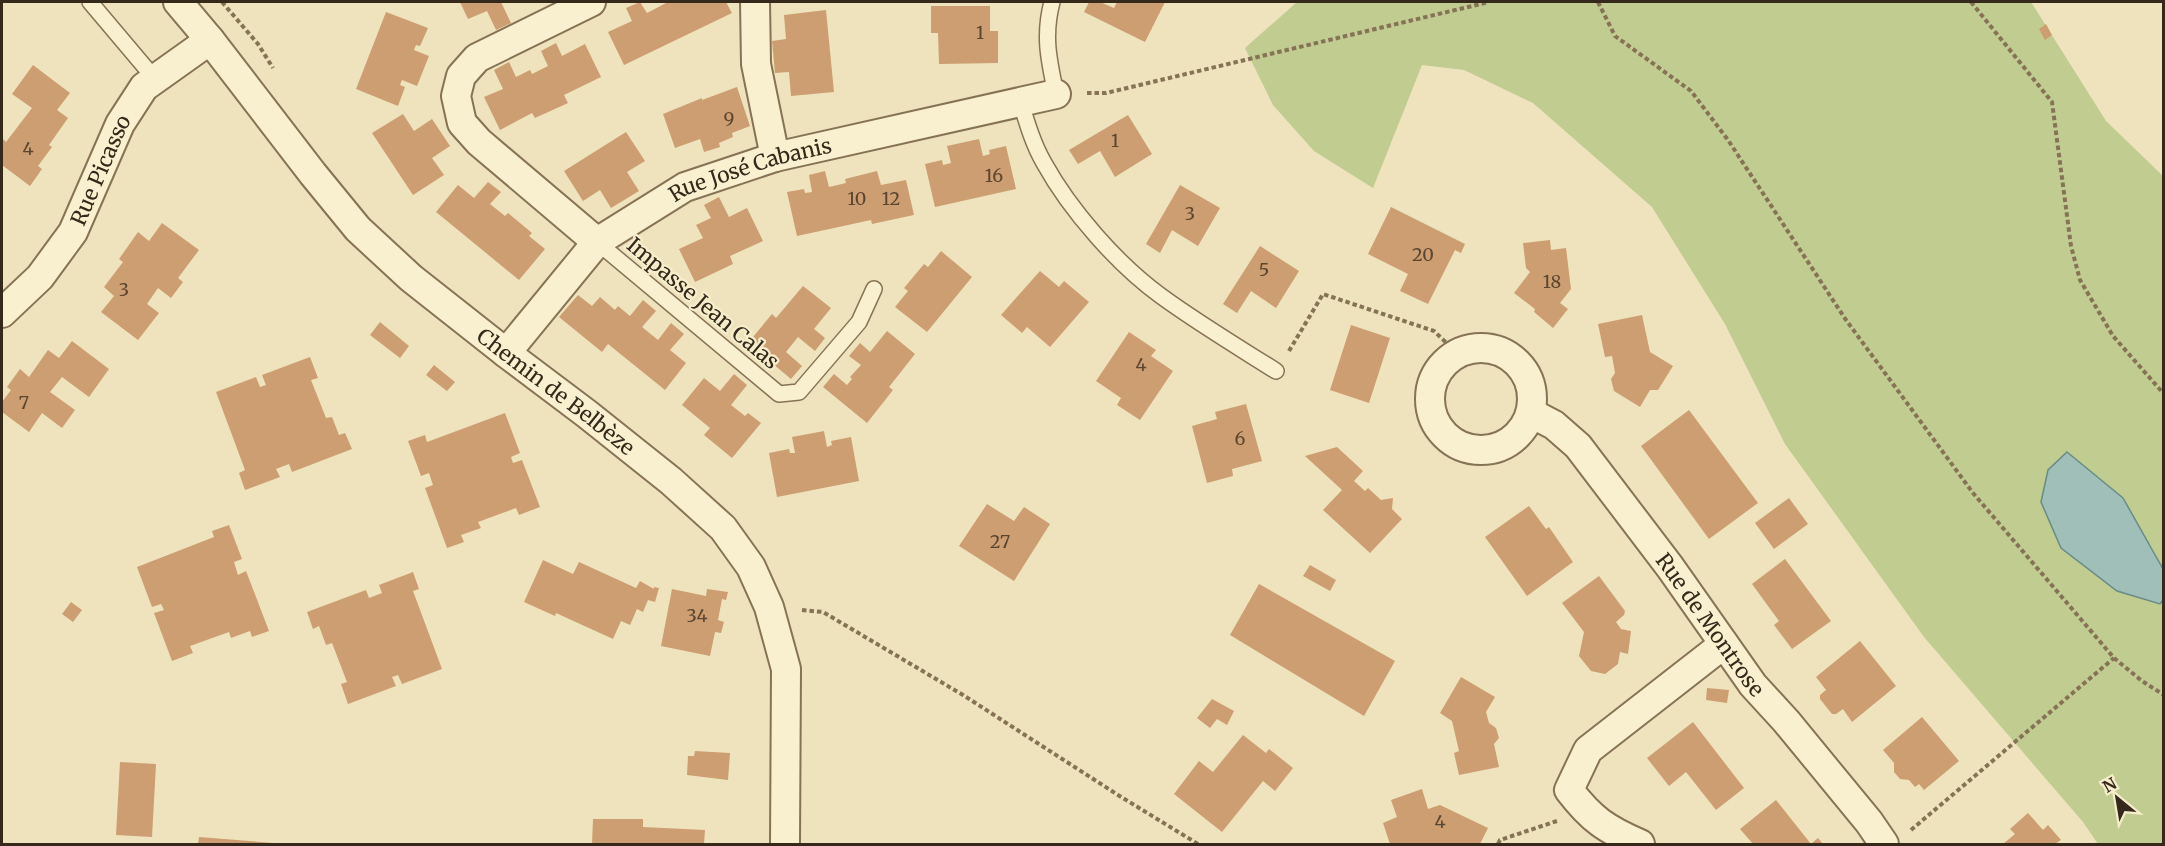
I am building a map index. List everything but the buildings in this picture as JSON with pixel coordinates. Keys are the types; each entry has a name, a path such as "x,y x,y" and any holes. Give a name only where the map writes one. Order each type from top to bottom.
{"street":[{"name":"Chemin de Belbèze","path":"178,2 358,230 411,278 634,451 723,528 751,567 769,607 786,669 785,844"},
{"path":"591,2 477,58 461,76 456,96 462,123 479,142 597,242"},
{"path":"755,2 756,64 775,157"},
{"name":"Rue Picasso","path":"2,313 40,277 73,231 120,124 144,87 210,40"},
{"name":"Rue José Cabanis","path":"506,353 597,242 685,187 775,157 1056,94"},
{"path":"1471,348 1501,351 1514,358 1524,369 1531,383 1533,398 1531,413 1524,428 1512,441 1497,448 1480,451 1464,448 1449,440 1437,427 1431,411 1430,394 1434,378 1443,363 1457,353 1471,348"},
{"name":"Rue de Montrose","path":"1531,413 1554,425 1578,446 1670,567 1753,685 1786,721 1869,822 1894,841"},
{"path":"1640,844 1607,830 1586,812 1569,790 1588,750 1724,644"}],"lane":[{"path":"90,2 155,79"},
{"path":"1052,2 1047,27 1046,50 1056,94"},
{"path":"1021,103 1030,133 1044,162 1060,187 1103,242 1160,296 1276,371"},
{"name":"Impasse Jean Calas","path":"597,242 779,394 798,392 859,322 874,289"}],"path":[{"path":"222,2 258,44 275,72"},
{"path":"1056,94 1106,93 1489,2"},
{"path":"1598,2 1616,36 1691,91 1728,140 1846,320 1973,493 2114,658 2163,696"},
{"path":"1971,2 2052,102 2071,246 2080,280 2113,336 2163,394"},
{"path":"1276,371 1323,294 1434,332 1457,353"},
{"path":"769,607 823,612 963,695 1198,844"},
{"path":"1894,841 2114,658"},
{"path":"1498,844 1500,840 1586,812"}],"green space":[{"path":"1297,2 2031,2 2106,121 2163,176 2163,569 2150,544 2159,604 2163,600 2163,844 2098,844 2083,822 1924,637 1785,444 1725,324 1652,207 1533,103 1464,70 1422,65 1373,188 1314,151 1273,105 1245,48"}],"water":[{"path":"2067,452 2123,498 2163,569 2163,600 2160,604 2117,591 2061,548 2041,502 2048,470"}]}
